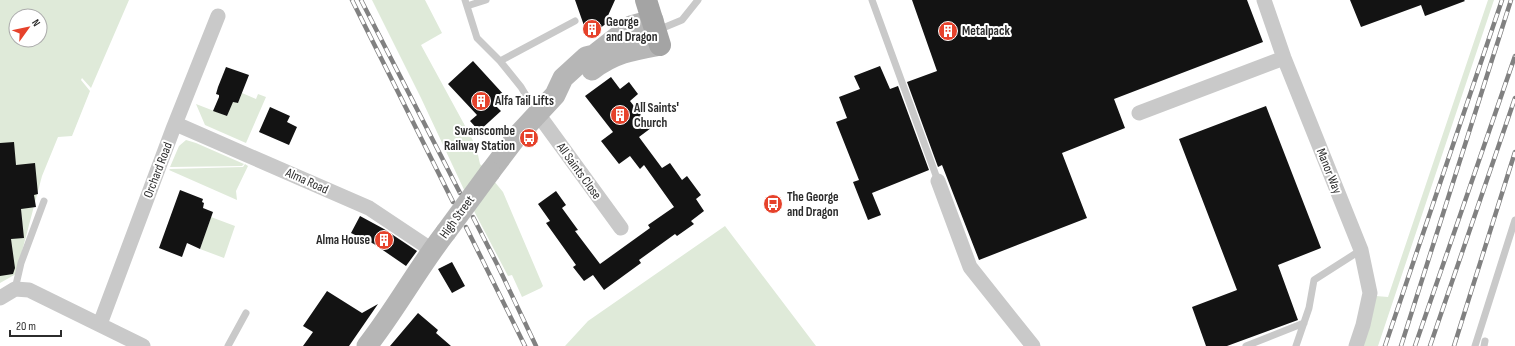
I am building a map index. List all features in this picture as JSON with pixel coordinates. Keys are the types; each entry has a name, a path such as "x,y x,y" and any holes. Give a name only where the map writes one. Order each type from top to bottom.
{"main road":[{"name":"High Street","path":"368,346 390,316 432,250 511,144 555,95 563,78 586,57 590,48 652,20"},
{"name":"High Street","path":"555,95 569,90 597,66 612,57 631,50 652,20"}],"street":[{"name":"Manor Way","path":"1264,0 1284,58 1361,250 1370,293 1363,325 1356,346"},
{"name":"Orchard Road","path":"100,324 218,16"},
{"path":"1139,113 1284,58"},
{"name":"All Saints Close","path":"538,114 621,228"},
{"name":"Alma Road","path":"176,124 369,208 432,250"},
{"path":"938,181 970,267 1033,346"},
{"path":"0,298 15,289 33,291 142,346"}],"lane":[{"path":"486,0 466,3 477,38 500,61 521,87 538,114"},
{"path":"652,20 682,20 698,0"},
{"path":"872,0 938,181"},
{"path":"500,61 575,21"},
{"path":"15,289 21,263 44,201"},
{"path":"1475,346 1515,220"},
{"path":"1296,346 1309,308 1314,280 1361,250"},
{"path":"228,346 246,313"},
{"path":"1246,346 1304,323"}],"green space":[{"path":"0,0 129,0 91,88 82,78 81,80 90,91 72,136 58,137 42,176 16,274 0,283"},
{"path":"372,0 425,0 442,33 421,45 476,146 480,164 503,192 543,286 541,288 522,297 512,275 508,276 474,211 421,98"},
{"path":"1488,0 1494,0 1378,346 1362,346 1376,296 1388,297"},
{"path":"242,93 256,99 258,94 266,97 246,143 205,125 196,104 227,116 230,108 224,98 238,103"},
{"path":"186,140 244,164 242,166 170,167 179,146"},
{"path":"245,164 248,166 236,191 237,200 169,170 243,167"},
{"path":"211,217 235,226 224,258 200,249"},
{"path":"725,226 816,346 565,346 588,321"}],"building":[{"name":"George and Dragon","path":"575,0 615,0 606,20 607,23 588,37"},
{"path":"912,0 1247,0 1263,42 1114,99 1125,128 1062,153 1087,218 979,260 942,165 938,167 907,82 937,71"},
{"path":"1350,0 1465,1 1425,16 1421,5 1361,27"},
{"name":"Alfa Tail Lifts","path":"473,61 505,96 495,105 501,111 479,131 470,121 477,115 448,84"},
{"path":"880,66 890,89 898,86 929,170 872,193 881,215 868,220 853,182 859,180 836,122 847,118 839,97 860,89 854,76"},
{"path":"226,67 249,75 238,103 233,102 227,116 213,111 219,97 219,95 216,94 218,87"},
{"path":"611,77 620,89 629,82 638,94 630,101 651,128 639,137 662,168 670,163 682,180 687,176 701,195 696,199 704,211 691,221 694,224 677,236 675,234 639,260 641,263 604,290 593,275 584,281 573,267 576,265 546,223 550,221 538,204 556,191 566,205 562,208 578,230 575,231 600,264 650,228 648,225 674,207 644,165 640,169 630,156 619,164 601,141 613,132 585,96"},
{"path":"1266,106 1321,248 1278,265 1298,320 1227,346 1206,346 1192,307 1237,290 1179,139"},
{"path":"270,107 290,116 287,122 297,127 289,145 259,132"},
{"path":"14,142 16,165 35,163 38,194 34,195 36,207 21,209 24,238 11,239 15,268 13,274 0,276 0,143"},
{"path":"180,190 203,199 203,208 213,212 200,249 187,243 182,257 159,248"},
{"name":"Alma House","path":"360,216 384,229 417,251 406,266 374,244 351,233"},
{"path":"452,262 465,286 452,293 438,269"},
{"path":"327,291 362,313 378,304 349,346 303,346 313,332 303,326"},
{"path":"418,313 438,330 436,333 451,346 390,346"}],"railway":[{"path":"352,0 453,202"},
{"path":"361,0 460,193"},
{"path":"1385,346 1502,0"},
{"path":"1401,346 1511,0"},
{"path":"1415,346 1515,56"},
{"path":"1430,346 1515,98"},
{"path":"1454,346 1515,152"},
{"path":"473,217 536,346"},
{"path":"466,227 525,346"}],"place":[{"name":"George and Dragon","path":"592,29"},
{"name":"Metalpack","path":"948,31"},
{"name":"Alfa Tail Lifts","path":"481,101"},
{"name":"All Saints' Church","path":"620,115"},
{"name":"Swanscombe Railway Station","path":"529,138"},
{"name":"The George and Dragon","path":"773,204"},
{"name":"Alma House","path":"384,240"}]}
